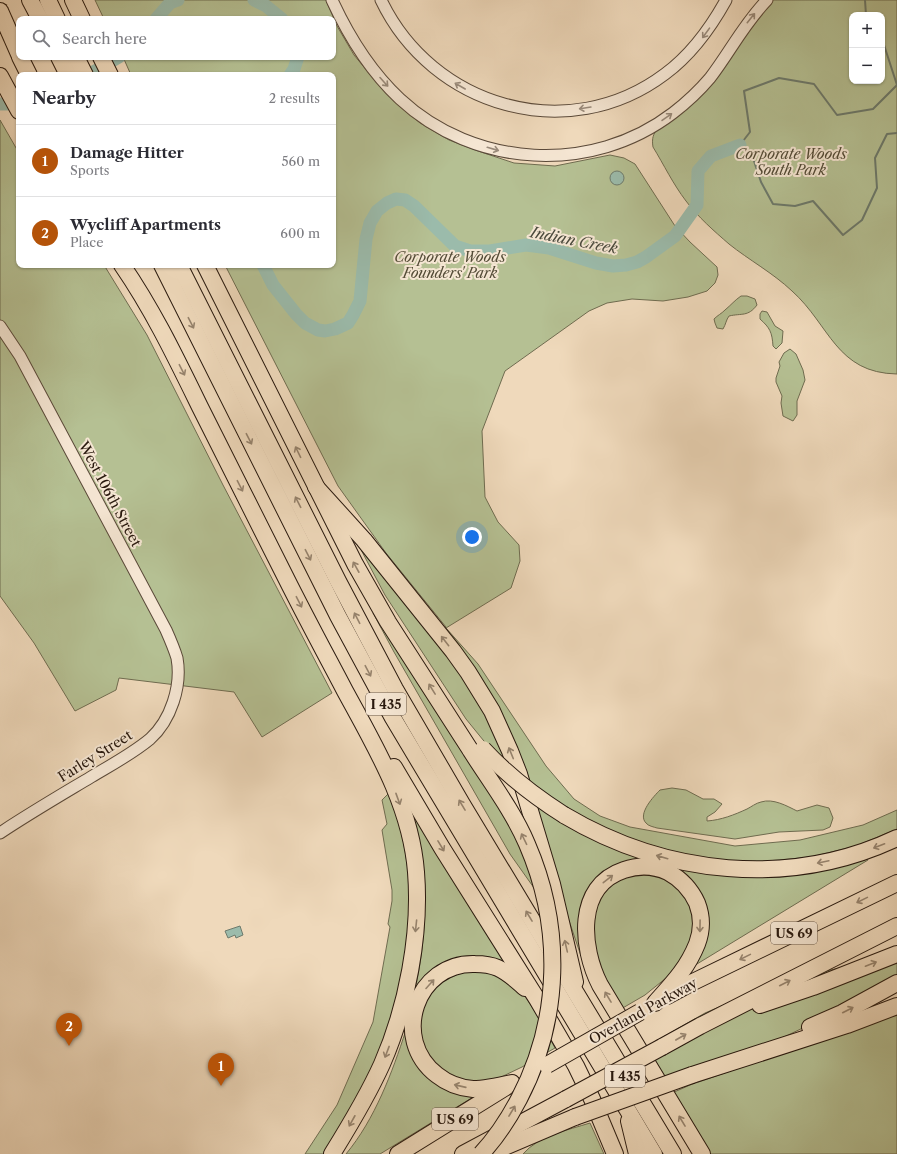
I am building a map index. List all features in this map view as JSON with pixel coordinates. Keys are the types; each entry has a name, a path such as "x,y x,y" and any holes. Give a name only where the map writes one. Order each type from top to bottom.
{"highway":[{"path":"30,0 38,16"},
{"path":"48,0 56,16"},
{"path":"73,0 81,16"},
{"path":"0,11 16,47"},
{"path":"22,60 28,72"},
{"path":"60,60 66,72"},
{"path":"78,60 84,72"},
{"path":"102,60 108,72"},
{"path":"0,76 16,105"},
{"path":"124,268 165,335 294,592 384,763 394,786 406,823 416,870 417,898 416,925 408,983 392,1039 371,1087 332,1154"},
{"path":"134,268 159,311 165,335"},
{"path":"158,268 174,288"},
{"name":"I 435","path":"164,268 335,609 390,711 654,1154"},
{"name":"I 435","path":"181,268 315,536 392,683 462,804 673,1154"},
{"path":"206,268 316,487 371,592 453,722 477,750 527,790 564,815 597,833 646,852 683,862 729,869 779,869 807,865 860,852 897,838"},
{"path":"316,487 364,540 453,651 492,711 519,774 552,884 578,997"},
{"path":"357,713 376,735 438,841 537,998 576,1066 592,1099 615,1154"},
{"path":"477,750 515,820 534,861 542,885 548,911 553,974 548,1015 534,1066 513,1110 481,1154"},
{"path":"655,1003 681,974 697,945 700,936 699,909 690,890 674,876 656,868 637,867 620,871 605,881 595,893 590,903 586,924 585,937 588,951 594,973 600,984 702,1154"},
{"name":"Overland Parkway","path":"398,1154 512,1083 547,1065 691,983 897,883"},
{"name":"US 69","path":"463,1154 700,1026 897,926"},
{"path":"700,1026 813,987 897,954"},
{"path":"512,1083 472,1089 456,1086 433,1073 421,1059 412,1032 412,1023 417,1002 428,986 440,974 455,967 472,964 490,965 498,968 514,978 537,998"},
{"path":"488,1154 575,1117 722,1064 783,1040 842,1013 897,983"},
{"path":"722,1064 847,1025 897,1006"},
{"path":"625,1105 637,1154"},
{"path":"607,1134 611,1154"},
{"path":"515,1154 530,1135"}],"street":[{"path":"332,0 349,36 371,67 400,99 415,112 448,133 477,144 516,154 548,156 581,153 615,145 657,125 690,99 709,78 748,22 767,0"},
{"path":"381,0 396,28 418,54 461,87 480,96 507,105 542,110 562,110 600,105 623,98 646,87 665,75 680,63 703,38 726,0"},
{"name":"West 106th Street","path":"0,326 20,356 166,630 173,645 177,659 178,682"},
{"name":"Farley Street","path":"0,833 123,758 150,739 164,722 171,708 178,682"}],"green space":[{"name":"Corporate Woods Founders' Park","path":"95,0 326,0 333,16 103,16"},
{"name":"Corporate Woods South Park","path":"773,0 897,0 897,374 877,372 860,365 847,356 836,345 805,304 792,291 777,278 729,244 696,213 677,188 653,147 653,136 655,132 674,118 763,10"},
{"name":"Corporate Woods Founders' Park","path":"336,24 354,55 396,103 420,123 449,140 514,163 555,166 610,155 624,158 635,164 675,226 717,267 718,275 715,283 707,291 688,297 663,301 632,299 607,303 589,311 505,371 482,431 485,497 498,522 519,545 520,561 511,588 446,628 478,664 546,766 574,799 600,816 630,827 735,846 800,840 863,825 897,810 897,829 856,846 811,857 756,862 726,861 689,856 622,837 577,815 528,781 443,629 446,627 386,553 338,486 227,268 336,268 336,72 130,72 124,60 336,60"},
{"path":"0,120 16,148 16,268 106,268 147,335 223,485 332,693 262,737 234,692 119,678 116,690 75,711 34,643 0,596"},
{"path":"741,296 747,296 755,299 757,305 748,313 729,316 723,329 717,328 714,319"},
{"path":"762,311 767,312 775,326 783,331 782,343 776,349 773,346 770,331 760,319 760,314"},
{"path":"790,349 796,354 803,370 805,380 797,401 797,415 793,421 783,416 781,403 782,396 776,382 780,366 779,362 784,353"},
{"path":"359,546 433,635 479,700 509,766 488,746 466,719 385,595"},
{"path":"375,612 514,831 539,895 510,854 394,652 373,613"},
{"path":"672,788 686,790 703,799 714,799 722,804 715,812 707,817 707,821 727,817 747,809 757,803 766,801 780,803 797,811 817,805 829,808 833,818 830,827 823,830 779,832 735,839 657,828 648,825 644,819 647,805 660,790"},
{"path":"389,793 403,839 411,891 411,932 394,1023 333,1154 305,1154 337,1105 373,1022 390,927 388,924 392,901 392,890 382,830 387,824 382,800"},
{"path":"531,798 637,856 639,862 596,884 584,955 581,956 559,891"},
{"path":"410,803 508,963 478,960 415,990 423,941 424,892"},
{"path":"866,857 868,860 692,967 705,931 668,866"},
{"path":"642,872 666,877 688,896 695,919 688,952 671,974 645,995 621,1009 603,978 592,938 597,901 618,878"},
{"path":"897,954 897,978 813,1023 754,1049 664,1080 644,1048 705,1013 761,989 789,980"},
{"path":"467,970 497,973 520,989 536,1013 555,1048 522,1067 497,1079 480,1082 466,1082 437,1068 420,1040 421,1010 437,984"},
{"path":"897,1011 897,1154 710,1154 672,1093 690,1085"},
{"path":"406,1030 416,1055 475,1096 380,1154 346,1154 366,1126 382,1095"},
{"path":"590,1123 604,1154 523,1154 529,1148 545,1138"}],"shaded area":[{"path":"614,171 620,171 624,175 624,181 620,185 614,185 610,181 610,175"},
{"path":"240,926 243,935 236,938 235,935 228,938 225,931"}],"waterway":[{"name":"Indian Creek","path":"159,16 170,3 178,0"},
{"name":"Indian Creek","path":"254,0 266,6 278,16"},
{"name":"Indian Creek","path":"865,0 866,12"},
{"name":"Indian Creek","path":"885,48 897,85 873,109 837,115 814,84 779,78 744,91 750,132 740,145 752,155 761,182 773,204 795,206 813,201 843,235 862,220 877,188 875,158 887,134 897,133"},
{"name":"Indian Creek","path":"93,72 114,60"},
{"name":"Indian Creek","path":"292,72 297,60"},
{"name":"Indian Creek","path":"0,104 16,104"},
{"name":"Indian Creek","path":"264,268 273,285 305,323 318,330 325,331 335,329 348,323 360,301 366,239 370,223 377,211 387,203 396,199 405,200 414,206 455,246 470,251 490,251 526,245 549,248 596,263 613,266 626,265 637,262 646,257 675,236 697,205 698,171 711,156 740,145"}],"place":[{"name":"Wycliff Apartments","path":"69,1046"},
{"name":"Damage Hitter","path":"221,1086"}]}
